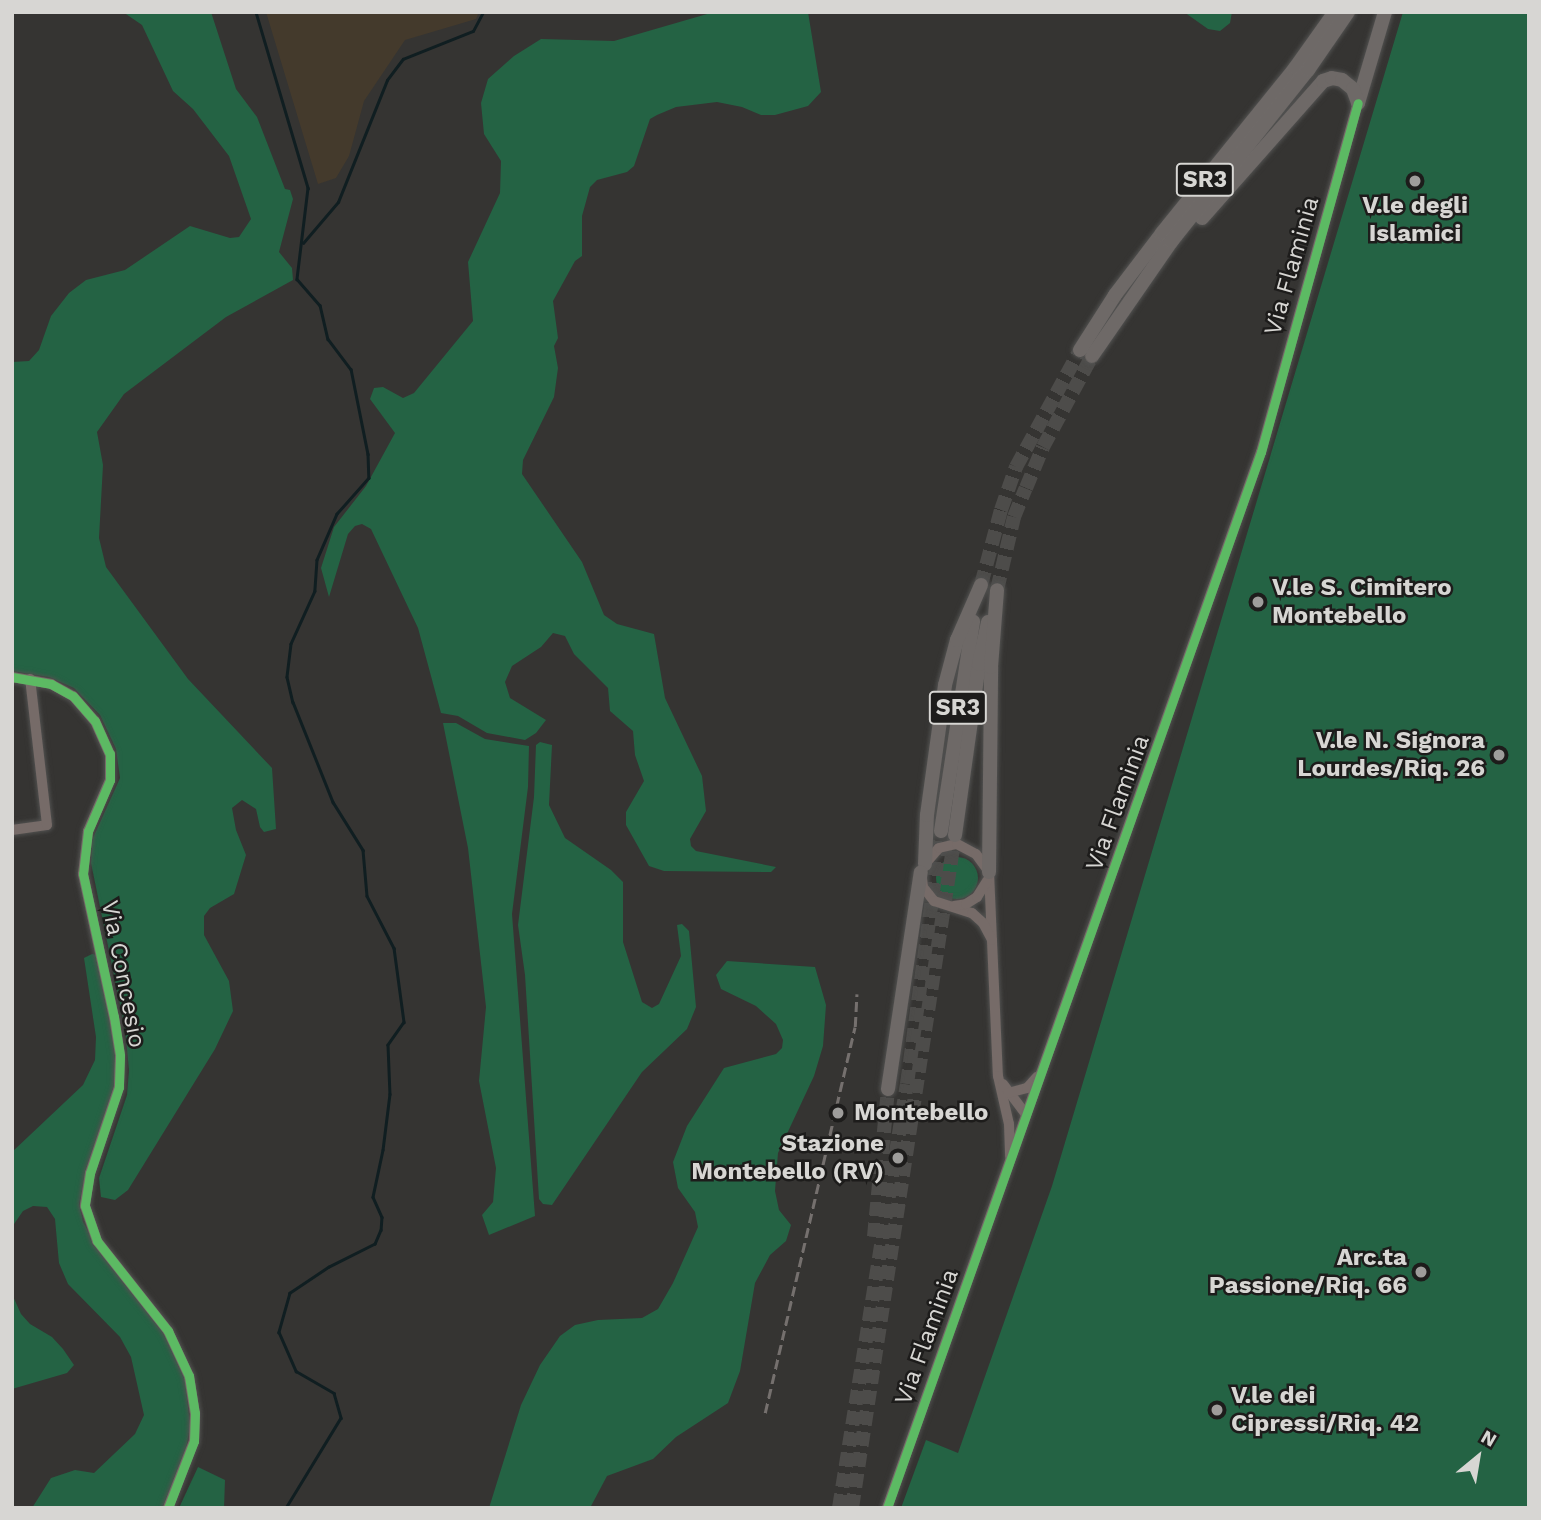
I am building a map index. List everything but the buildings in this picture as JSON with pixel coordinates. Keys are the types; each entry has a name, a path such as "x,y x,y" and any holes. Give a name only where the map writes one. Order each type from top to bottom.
{"highway":[{"name":"SR3","path":"1335,12 1295,68 1115,295 1086,353 1308,70 1348,12"},
{"path":"1358,103 1385,12"},
{"path":"1171,242 1195,225 1323,81 1332,78 1342,80 1353,89 1358,103"},
{"name":"SR3","path":"923,868 927,815 945,685 957,640 981,585 965,662 948,833 979,664 997,590 991,667 989,872"},
{"path":"888,1089 923,868"}],"street":[{"name":"Via Flaminia","path":"887,1508 1261,452 1358,103"},
{"name":"Via Concesio","path":"12,677 59,686 78,701 99,727 110,754 110,780 88,831 83,874 114,1017 120,1056 119,1087 90,1173 85,1206 97,1241 168,1331 189,1376 195,1413 194,1441 168,1508"},
{"path":"12,830 47,825 30,679"},
{"path":"989,872 986,886 977,897 966,904 950,906 940,905 928,894 923,868 939,848 957,844 976,854 989,872 998,1076 1006,1098 1010,1160"},
{"path":"950,906 977,918 992,940"},
{"path":"1006,1098 1027,1088 1041,1071"},
{"path":"1006,1098 1025,1119"}],"shaded area":[{"path":"266,12 479,12 476,19 405,40 364,101 349,156 336,178 318,184"}],"green space":[{"path":"123,12 211,12 236,89 257,117 285,189 290,190 293,199 279,252 292,268 293,280 226,317 124,394 97,432 103,465 99,538 106,567 188,679 272,768 276,829 264,832 260,827 256,809 242,800 232,808 236,830 246,855 234,894 210,908 204,916 204,935 229,981 233,1011 215,1049 128,1190 115,1200 101,1197 99,1178 127,1095 129,1070 125,1029 91,863 92,840 120,778 116,749 100,715 74,688 49,677 12,671 12,362 29,361 39,350 51,316 69,293 86,280 125,270 190,226 230,238 239,237 251,219 229,156 193,109 173,91 142,25"},
{"path":"714,12 808,12 821,92 808,106 775,115 761,115 742,107 717,102 676,107 650,119 634,166 627,172 597,180 590,187 582,216 582,256 575,261 553,301 558,338 554,346 558,368 554,397 523,460 522,474 582,562 604,615 617,624 654,634 665,698 702,776 706,811 690,839 691,846 696,851 776,867 771,872 664,871 649,866 626,825 626,812 644,781 635,755 633,731 610,711 608,688 574,654 565,636 553,633 541,647 512,666 505,682 510,698 546,720 536,733 525,740 487,733 458,716 441,713 418,628 371,529 362,524 355,526 348,534 329,597 321,568 334,527 366,486 395,433 370,399 374,388 383,387 403,398 414,393 473,321 468,262 500,193 501,161 484,134 481,103 488,79 514,56 541,39 614,41"},
{"path":"1184,12 1232,12 1230,23 1220,31 1208,29"},
{"path":"1403,12 1529,12 1529,1508 901,1508 926,1440 958,1453 1052,1186"},
{"path":"443,723 456,723 485,739 529,746 528,787 512,914 535,1216 489,1235 482,1215 493,1202 496,1168 479,1081 486,1007 468,848"},
{"path":"540,742 552,745 549,805 565,838 611,870 623,882 623,942 642,1002 652,1008 659,1004 681,956 677,925 682,924 689,931 696,1007 687,1029 642,1072 552,1205 543,1204 539,1199 525,975 518,925 534,797 536,745"},
{"path":"957,857 972,863 978,878 972,893 957,899 942,893 936,878 942,863"},
{"path":"92,954 98,955 117,1053 114,1091 87,1166 79,1204 83,1222 99,1251 157,1322 184,1369 190,1426 184,1460 162,1508 32,1508 51,1478 75,1470 94,1473 135,1434 144,1415 131,1357 120,1337 68,1284 59,1263 55,1219 47,1207 33,1206 23,1211 12,1227 12,1152 83,1085 95,1060 96,1037 84,958"},
{"path":"727,961 815,967 826,1005 823,1046 814,1076 778,1153 775,1191 779,1210 791,1225 786,1241 770,1255 755,1283 740,1371 728,1403 676,1437 653,1459 607,1476 590,1508 489,1508 521,1405 540,1365 560,1336 575,1325 598,1320 642,1318 658,1309 673,1283 698,1227 695,1212 678,1188 673,1162 687,1126 724,1068 776,1054 782,1048 783,1040 776,1024 756,1006 721,989 716,975"},
{"path":"12,1294 21,1314 30,1324 52,1337 63,1349 74,1365 67,1373 12,1389"},
{"path":"198,1467 225,1480 224,1508 179,1508"}],"waterway":[{"path":"256,12 308,188 297,279 320,305 328,339 351,369 368,454 369,478 337,514 317,560 315,591 291,644 287,677 293,702 333,802 363,850 367,896 394,948 404,1022 388,1045 390,1094 383,1150 373,1197 382,1217 381,1230 375,1244 329,1267 290,1293 279,1332 296,1371 334,1393 341,1418 286,1508"},
{"path":"303,243 338,202 387,80 403,59 473,31 483,12"}],"tunnel":[{"path":"981,585 1001,510 1016,467 1080,350"},
{"path":"997,590 1014,517 1043,447 1092,356"},
{"path":"839,1508 907,1084 941,831"},
{"path":"852,1508 955,835"},
{"path":"874,1237 888,1089"}],"railway":[{"path":"765,1413 855,1027 857,994"}],"cycle path":[{"path":"887,1508 1261,452 1358,103"},
{"path":"12,677 51,684 73,696 95,721 110,754 110,780 88,831 83,874 114,1017 120,1056 119,1087 90,1173 85,1206 97,1241 168,1331 189,1376 195,1413 194,1441 168,1508"}],"place":[{"name":"V.le degli Islamici","path":"1415,181"},
{"name":"V.le S. Cimitero Montebello","path":"1258,602"},
{"name":"V.le N. Signora Lourdes/Riq. 26","path":"1499,755"},
{"name":"Montebello","path":"838,1113"},
{"name":"Stazione Montebello (RV)","path":"898,1158"},
{"name":"Arc.ta Passione/Riq. 66","path":"1421,1272"},
{"name":"V.le dei Cipressi/Riq. 42","path":"1217,1410"}]}
